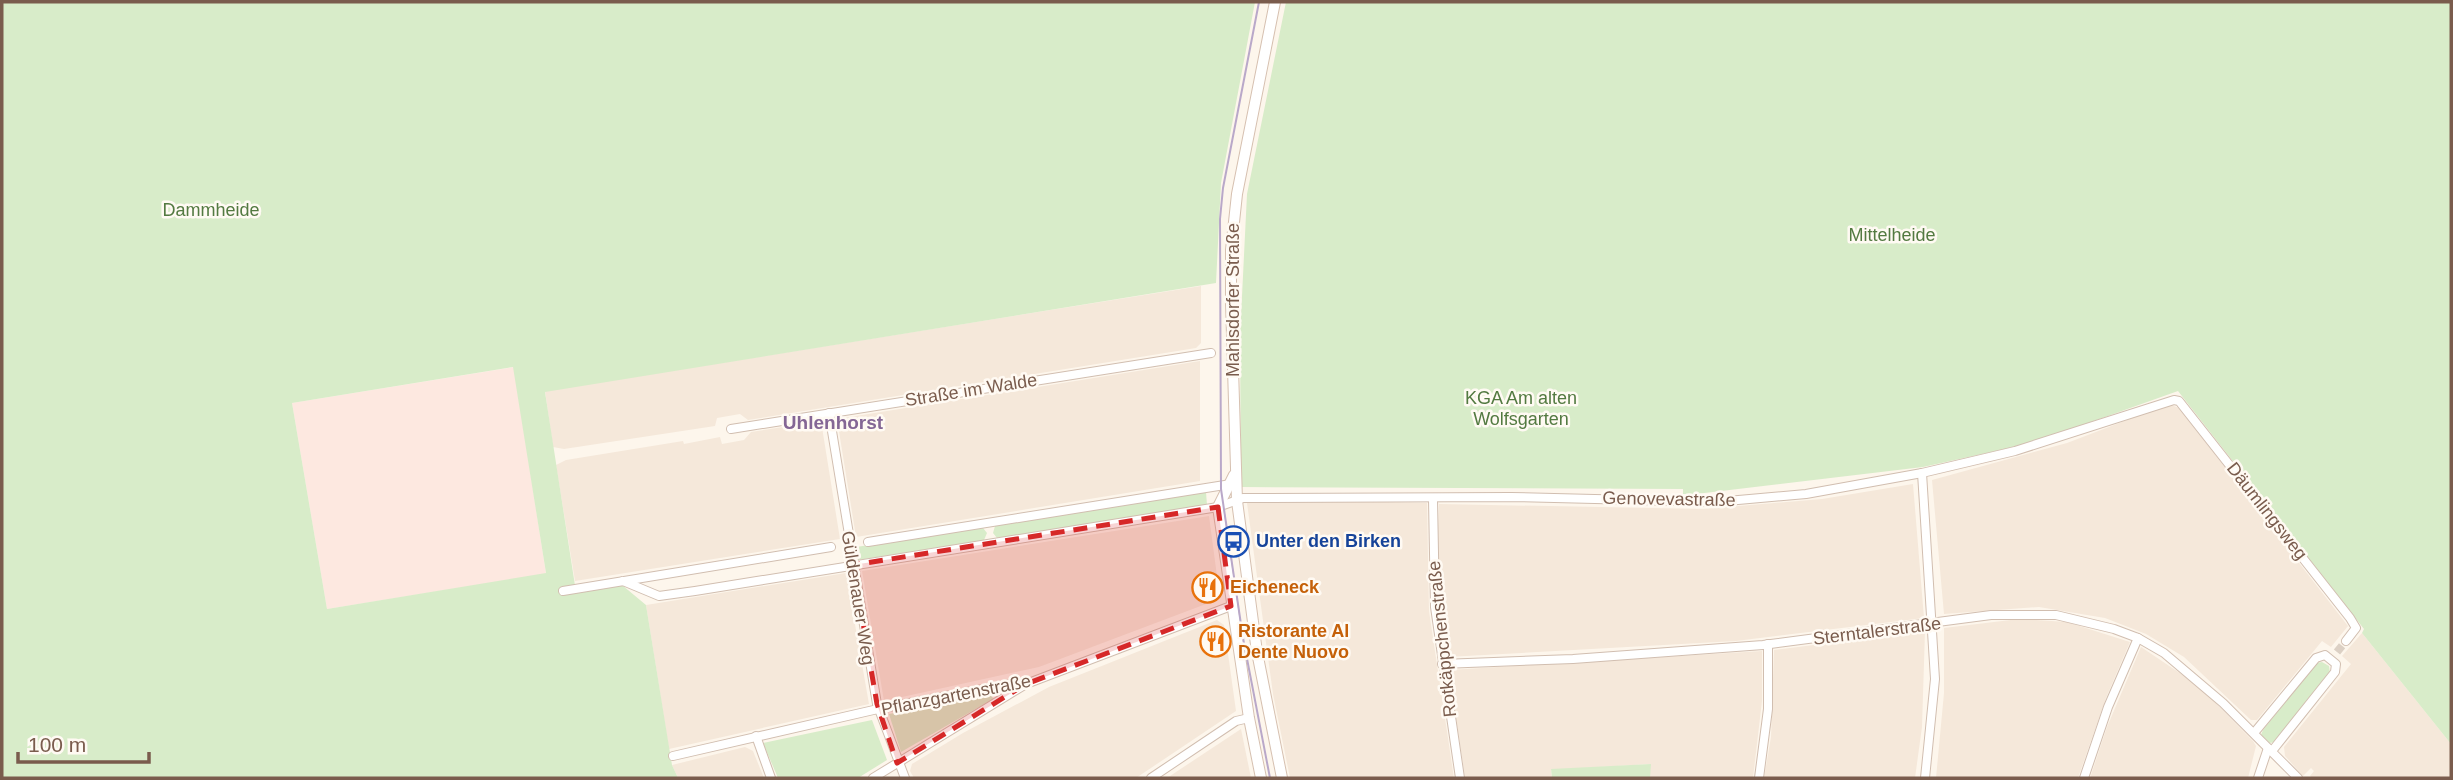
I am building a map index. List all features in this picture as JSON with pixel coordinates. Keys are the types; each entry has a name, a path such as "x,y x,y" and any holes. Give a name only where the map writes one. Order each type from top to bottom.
{"main road":[{"name":"Mahlsdorfer Straße","path":"1275,2 1233,223 1233,481 1257,652 1282,778"},
{"name":"Mahlsdorfer Straße","path":"1218,507 1233,481"},
{"path":"1218,507 1231,606 1261,778"}],"street":[{"name":"Straße im Walde","path":"731,429 1211,353"},
{"name":"Genovevastraße","path":"1218,507 1237,500 1511,497 1716,502 1806,494 1922,473 2044,443 2174,400"},
{"name":"Däumlingsweg","path":"2174,400 2179,401 2236,471 2356,628 2346,641"},
{"name":"Güldenauer Weg","path":"828,413 878,709 897,764 905,778"},
{"path":"1922,473 1934,624 1935,679 1925,778"},
{"path":"868,542 1233,481"},
{"name":"Rotkäppchenstraße","path":"1433,499 1433,567 1443,664 1460,778"},
{"path":"623,581 659,596 1218,507"},
{"path":"563,591 831,547"},
{"name":"Pflanzgartenstraße","path":"673,756 878,709 1026,684 1231,606"},
{"name":"Sterntalerstraße","path":"1443,664 1573,659 1768,644 2012,613 2056,615 2083,620 2138,638 2194,676 2298,778"},
{"path":"2084,778 2108,707 2138,638"},
{"path":"1759,778 1768,709 1768,644"},
{"path":"2254,733 2316,659 2335,655 2335,672 2270,749 2258,778"},
{"path":"873,778 1026,684"},
{"path":"1151,778 1236,721 1249,718"},
{"path":"756,736 771,778"}],"highlighted area":[{"path":"1218,507 1231,606 1026,684 897,763 877,704 853,565"}],"shaded area":[{"path":"1201,286 1201,343 1196,348 748,420 740,414 717,418 715,426 564,449 553,447 545,391"},
{"path":"1200,361 1200,481 856,537 837,419"},
{"path":"514,367 546,574 327,609 292,403"},
{"path":"2169,404 2179,408 2348,626 2331,647 2322,641 2257,720 2251,720 2184,657 2146,634 2105,618 2039,607 1944,614 1932,480 2067,443"},
{"path":"821,421 840,539 575,581 556,465 566,460 683,441 684,444 720,437 722,444 744,440 751,432"},
{"path":"1913,484 1924,618 1736,641 1447,657 1437,552 1439,504 1703,509 1822,499"},
{"path":"1247,503 1427,503 1429,611 1454,778 1290,778 1273,694"},
{"path":"1209,516 1219,591 1214,601 1039,667 884,701 862,571"},
{"path":"846,573 869,704 669,749 646,605"},
{"path":"2019,619 2067,622 2130,642 2106,698 2078,778 1936,778 1944,693 1944,628"},
{"path":"1217,620 1224,625 1236,711 1136,778 914,778 910,771 912,764 963,733 1049,687"},
{"path":"1925,631 1922,727 1915,778 1764,778 1771,737 1774,650"},
{"path":"2362,633 2451,744 2451,778 2312,778 2310,776 2314,771 2311,768 2303,776 2285,756 2284,747 2351,664 2342,656"},
{"path":"2141,647 2199,686 2253,741 2256,746 2248,778 2090,778 2107,727"},
{"path":"1762,651 1762,701 1753,778 1650,778 1650,764 1551,770 1552,778 1465,778 1449,670"},
{"path":"1241,729 1251,778 1167,778"},
{"path":"745,747 753,751 764,778 678,778 672,765"}],"green space":[{"name":"Dammheide","path":"2,2 1255,2 1221,183 1216,283 545,392 576,592 622,585 646,605 672,765 678,778 2,778","holes":["513,367 546,573 327,609 292,403"]},
{"name":"Mittelheide","path":"1286,2 2451,2 2451,744 2362,633 2364,629 2178,391 2032,443 1923,467 1696,494 1683,494 1683,489 1241,487 1240,337 1247,194"},
{"path":"1206,492 1207,505 997,538 993,533 995,526"},
{"path":"983,528 987,533 984,540 858,560 856,547"},
{"path":"2322,662 2329,666 2330,673 2276,742 2269,743 2261,735 2263,730 2316,663"},
{"path":"991,694 993,699 901,752 889,714"},
{"path":"872,720 887,760 858,778 778,778 763,743"},
{"path":"1651,764 1650,778 1552,778 1551,769"}],"tunnel":[{"path":"2337,652 2346,641"}],"tram line":[{"path":"1259,2 1223,188 1220,219 1221,489 1243,638 1270,778"}],"place":[{"name":"Unter den Birken","path":"1233,541"},
{"name":"Eicheneck","path":"1207,587"},
{"name":"Ristorante Al Dente Nuovo","path":"1215,641"}],"district":[{"name":"Uhlenhorst","path":"833,422"}],"park label":[{"name":"KGA Am alten Wolfsgarten","path":"1521,408"}]}
